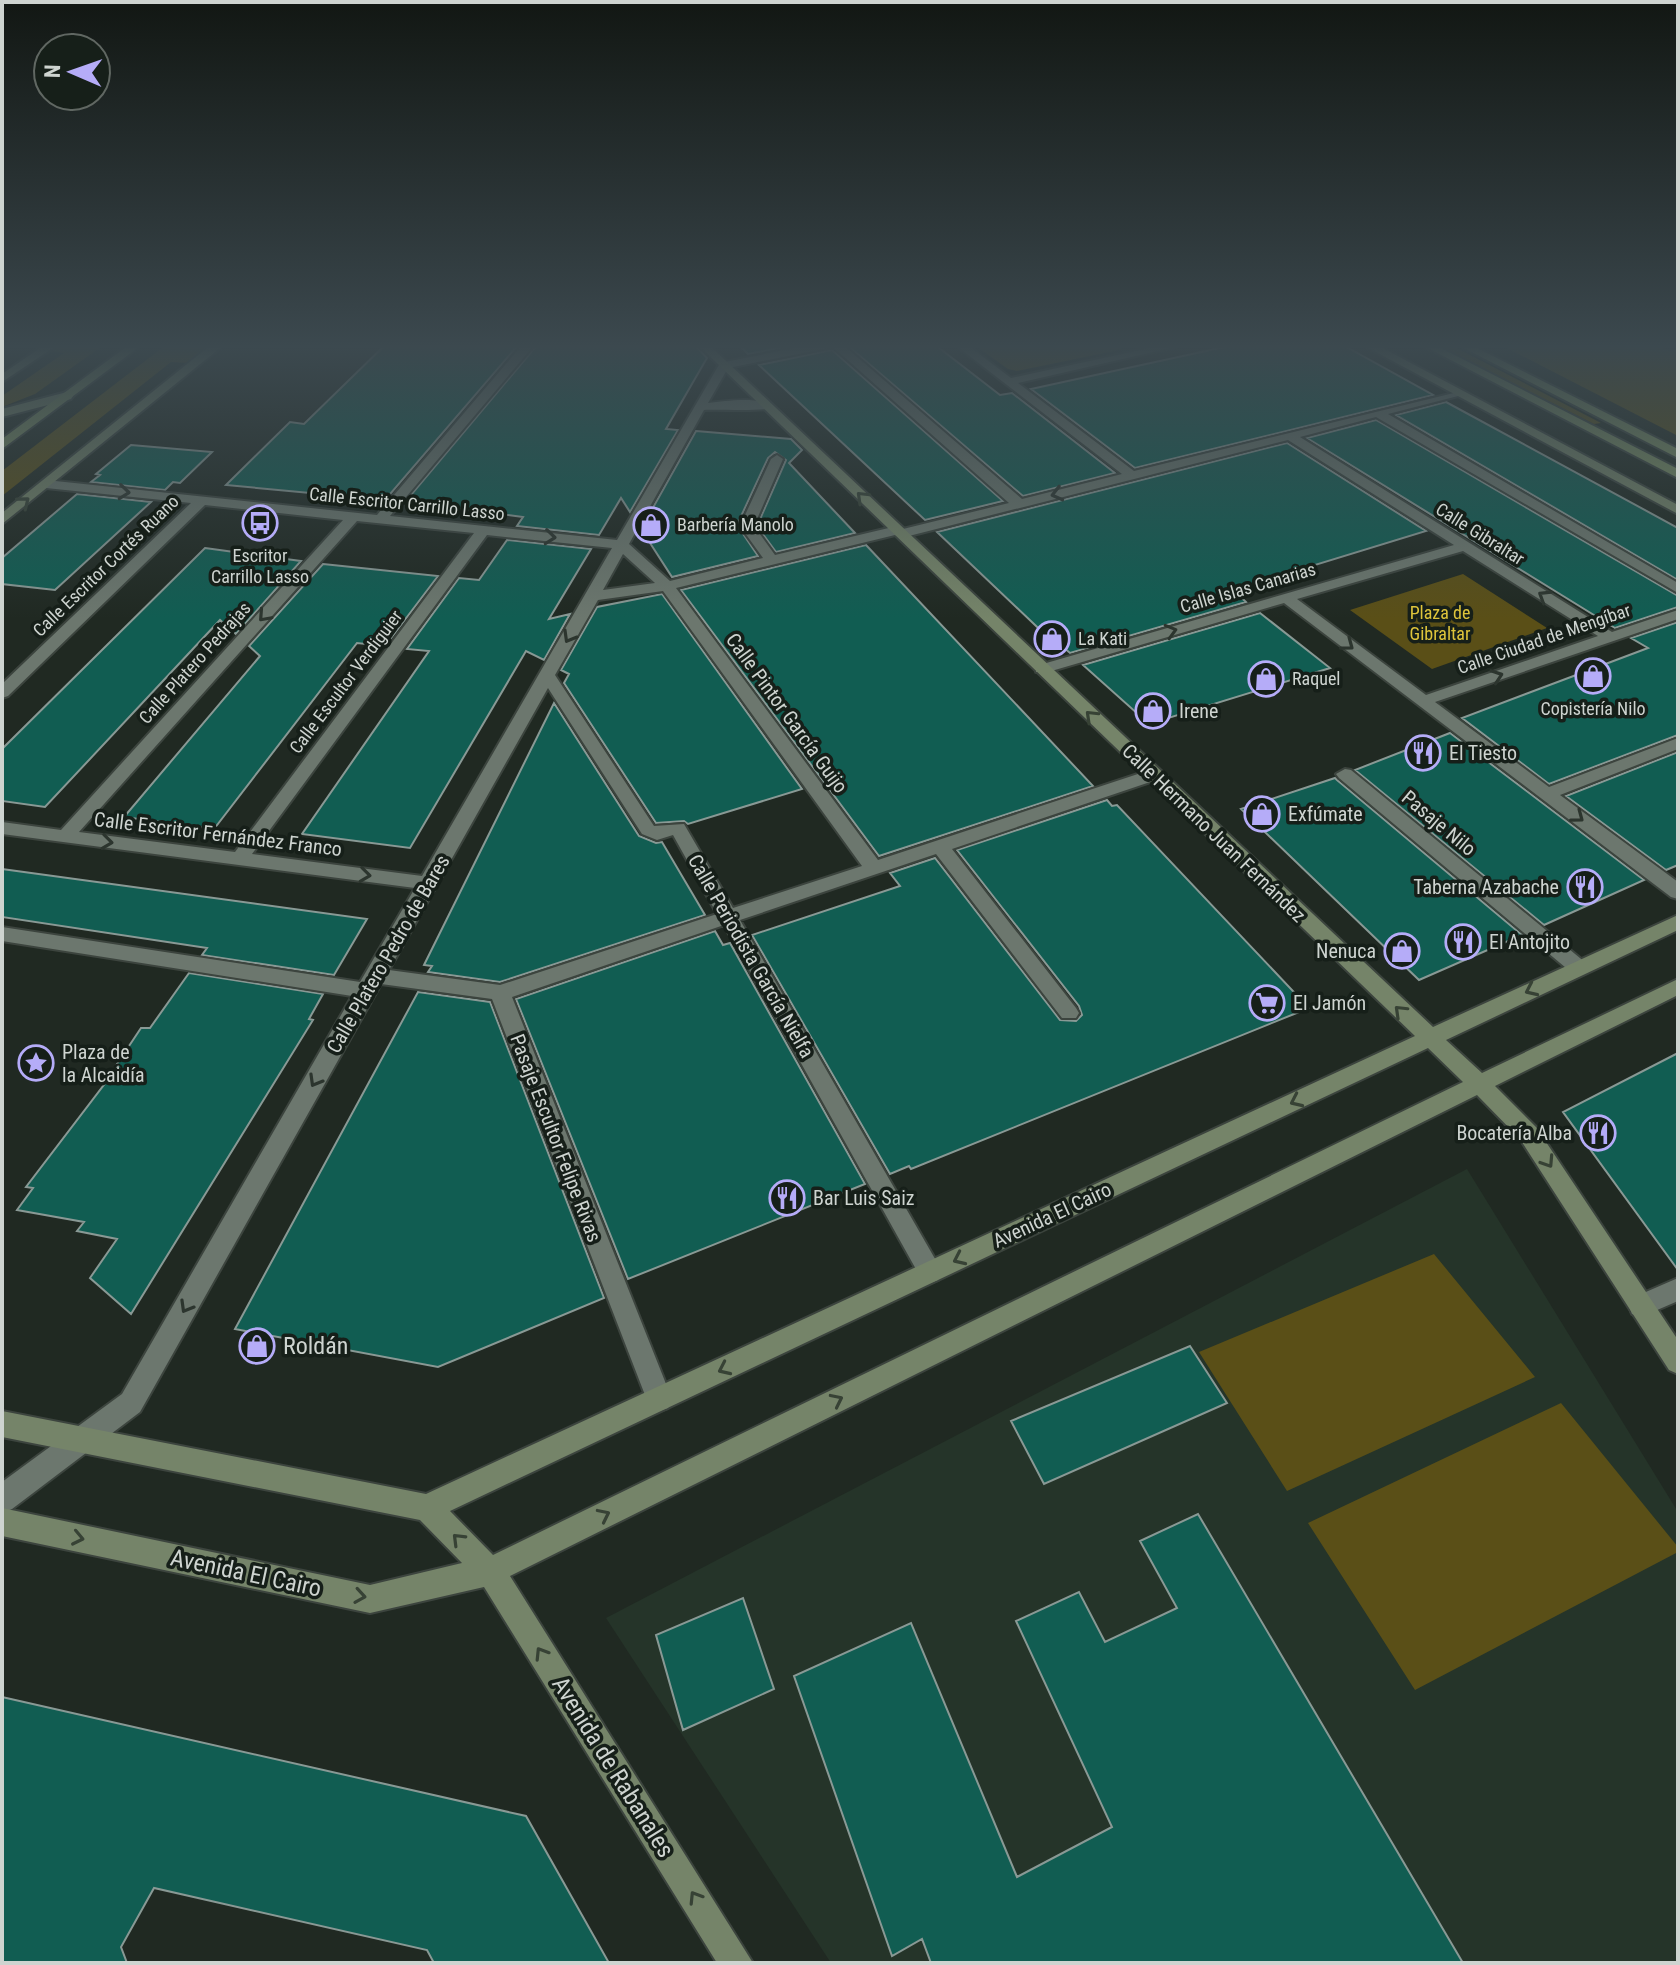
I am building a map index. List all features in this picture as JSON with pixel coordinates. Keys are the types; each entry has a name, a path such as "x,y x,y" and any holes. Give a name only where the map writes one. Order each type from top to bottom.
{"main road":[{"path":"1603,436 1678,474"},
{"path":"1642,436 1678,454"}],"street":[{"path":"2,520 106,436"},
{"path":"381,519 451,436"},
{"name":"Calle Platero Pedro de Bares","path":"2,1499 131,1403 684,436"},
{"name":"Calle Hermano Juan Fernández","path":"798,436 1528,1133 1678,1362"},
{"path":"940,436 1019,504"},
{"path":"1079,436 1131,475"},
{"path":"592,596 667,586 1019,504 1286,436"},
{"name":"Calle Gibraltar","path":"1290,436 1610,637"},
{"path":"1416,436 1678,589"},
{"path":"1538,436 1678,510"},
{"path":"771,560 747,526 777,459"},
{"name":"Calle Escritor Carrillo Lasso","path":"46,484 622,545"},
{"name":"Calle Escritor Cortés Ruano","path":"2,693 202,500"},
{"name":"Calle Platero Pedrajas","path":"65,836 354,516"},
{"name":"Calle Escultor Verdiguier","path":"239,859 484,530"},
{"name":"Calle Pintor García Guijo","path":"622,545 667,586 872,866"},
{"name":"Calle Islas Canarias","path":"1042,669 1465,546"},
{"path":"1286,598 1678,892"},
{"name":"Calle Ciudad de Mengíbar","path":"1423,701 1678,614"},
{"name":"Calle Periodista García Nielfa","path":"547,675 648,830 657,834 678,828 930,1272"},
{"path":"1547,794 1678,743"},
{"name":"Pasaje Nilo","path":"1345,774 1579,968"},
{"path":"2,934 371,984 500,993 872,866 1153,775"},
{"name":"Calle Escritor Fernández Franco","path":"2,828 428,883"},
{"path":"939,845 1069,1013"},
{"name":"Avenida El Cairo","path":"427,1508 1678,922"},
{"name":"Avenida El Cairo","path":"2,1522 370,1599 490,1571 1678,986"},
{"name":"Pasaje Escultor Felipe Rivas","path":"500,993 659,1399"},
{"path":"1641,1306 1678,1289"},
{"path":"2,1424 427,1508 490,1571"},
{"name":"Avenida de Rabanales","path":"490,1571 736,1963"}],"shaded area":[{"path":"1467,1169 1678,1512 1678,1963 831,1963 606,1618"}],"green space":[{"path":"48,436 78,436 2,496 2,471"},
{"name":"Plaza de Gibraltar","path":"1463,574 1547,628 1432,669 1350,610"},
{"path":"1434,1254 1535,1377 1287,1491 1199,1352"},
{"path":"1561,1403 1678,1547 1678,1552 1415,1690 1308,1523"}],"building":[{"path":"276,436 440,436 385,500 226,485"},
{"path":"461,436 675,436 630,512 621,498 599,535 517,526 523,517 405,502"},
{"path":"693,436 752,436 791,439 802,450 789,463 855,533 776,552 757,526 786,460 775,452 768,458 737,525 758,556 672,577 641,529"},
{"path":"835,436 929,436 1003,501 925,520"},
{"path":"953,436 1067,436 1115,473 1023,496"},
{"path":"1092,436 1267,436 1135,468"},
{"path":"1403,436 1678,596 1678,607 1615,628 1307,438"},
{"path":"1431,436 1508,436 1678,528 1678,580"},
{"path":"1287,443 1426,531 1233,590 1246,602 1070,653 1057,642 1054,643 937,532"},
{"path":"131,445 212,452 180,483 173,482 165,490 91,482 100,475 96,474"},
{"path":"77,494 151,502 55,590 2,584 2,558"},
{"path":"507,540 591,549 549,619 570,614 544,660 526,651 410,848 302,834 429,651 407,649 459,578 479,580"},
{"path":"866,545 1093,786 879,856 681,590"},
{"path":"205,548 301,561 236,634 220,620 45,807 2,801 2,749"},
{"path":"323,564 438,576 385,646 357,643 214,829 124,817 260,656 249,646"},
{"path":"662,594 802,789 688,824 684,821 656,823 564,683 569,674 561,670 597,607"},
{"path":"1260,613 1330,668 1149,724 1083,665"},
{"path":"1678,622 1678,735 1549,784 1462,718 1648,648 1631,638"},
{"path":"554,703 639,836 656,843 662,842 705,915 500,982 428,972 432,966 424,965"},
{"path":"1450,733 1644,880 1544,925 1355,770"},
{"path":"1678,752 1678,865 1666,870 1566,796"},
{"path":"1335,778 1522,935 1419,980 1241,809"},
{"path":"1107,800 1112,806 1117,805 1309,1008 911,1169 909,1166 890,1174 752,935 900,886 890,873 935,858 1060,1020 1076,1021 1082,1015 1079,1006 957,850"},
{"path":"2,869 367,919 334,975 202,955 207,948 2,917"},
{"path":"715,931 723,945 730,943 865,1184 628,1279 516,999"},
{"path":"189,973 323,994 309,1019 313,1020 131,1314 90,1278 117,1239 77,1231 84,1222 17,1210 33,1188 26,1187 119,1065 141,1028 150,1028"},
{"path":"418,992 490,1002 604,1298 438,1367 235,1329"},
{"path":"1678,1053 1678,1270 1563,1112"},
{"path":"1190,1346 1227,1403 1044,1484 1011,1421"},
{"path":"1198,1514 1463,1963 931,1963 922,1939 892,1956 794,1676 911,1623 1017,1877 1112,1827 1016,1621 1079,1592 1105,1642 1177,1608 1140,1541"},
{"path":"743,1598 774,1689 683,1730 656,1635"},
{"path":"2,1697 526,1816 609,1963 434,1963 427,1950 154,1888 121,1947 127,1963 2,1963"}],"place":[{"name":"Escritor Carrillo Lasso","path":"260,523"},
{"name":"Barbería Manolo","path":"651,525"},
{"name":"La Kati","path":"1052,639"},
{"name":"Copistería Nilo","path":"1593,676"},
{"name":"Raquel","path":"1266,679"},
{"name":"Irene","path":"1153,711"},
{"name":"El Tiesto","path":"1423,753"},
{"name":"Exfúmate","path":"1262,814"},
{"name":"Taberna Azabache","path":"1585,887"},
{"name":"El Antojito","path":"1463,942"},
{"name":"Nenuca","path":"1402,951"},
{"name":"El Jamón","path":"1267,1003"},
{"name":"Plaza de la Alcaidía","path":"36,1063"},
{"name":"Bocatería Alba","path":"1598,1133"},
{"name":"Bar Luis Saiz","path":"787,1198"},
{"name":"Roldán","path":"257,1346"}]}
